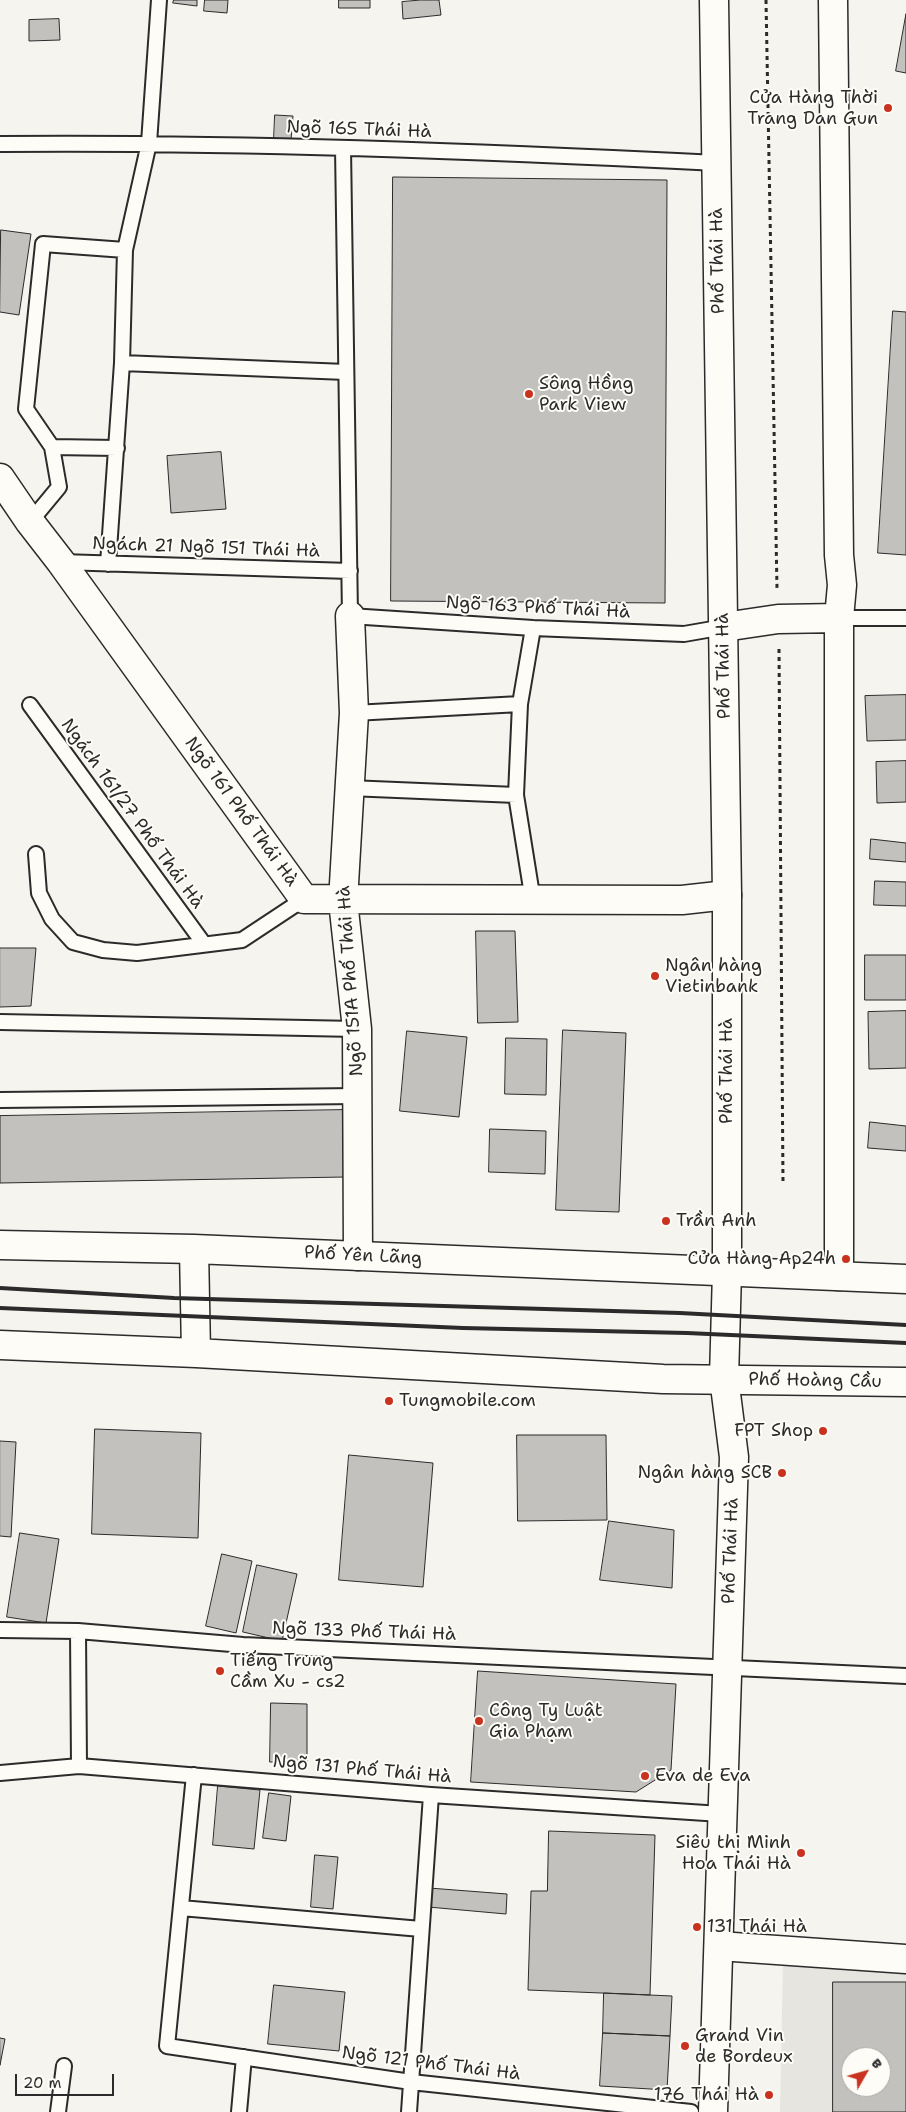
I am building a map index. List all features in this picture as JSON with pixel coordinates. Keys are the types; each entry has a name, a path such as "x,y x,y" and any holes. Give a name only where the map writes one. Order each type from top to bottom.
{"main road":[{"name":"Phố Thái Hà","path":"713,2112 719,1946 721,1814 734,1457 724,1378 727,1272 727,895 714,0"},
{"path":"833,0 838,555 842,585 839,618 839,1276"},
{"name":"Ngõ 161 Phố Thái Hà","path":"0,478 304,899 343,901 682,900 727,895"},
{"name":"Ngõ 151A Phố Thái Hà","path":"350,616 354,713 343,901 357,1028 358,1256"},
{"path":"724,627 778,619 839,618"},
{"name":"Phố Yên Lãng","path":"0,1245 194,1248 727,1272"},
{"path":"194,1248 196,1353"},
{"path":"727,1272 906,1279"},
{"path":"0,1345 196,1353 644,1378 724,1378"},
{"name":"Phố Hoàng Cầu","path":"724,1378 778,1381 906,1382"},
{"path":"719,1946 906,1959"}],"lane":[{"path":"108,564 122,363 125,250 149,143 159,0"},
{"name":"Ngõ 165 Thái Hà","path":"0,144 149,143 343,148 717,163"},
{"path":"343,148 350,616"},
{"path":"30,522 59,487 52,447 26,409 42,244 125,250"},
{"path":"122,363 346,372"},
{"path":"52,447 116,448"},
{"name":"Ngách 21 Ngõ 151 Thái Hà","path":"61,562 350,571"},
{"name":"Ngõ 163 Phố Thái Hà","path":"350,616 533,628 684,634 724,627"},
{"path":"839,618 906,618"},
{"path":"533,628 520,704 516,795 533,901"},
{"path":"354,713 520,704"},
{"name":"Ngách 161/27 Phố Thái Hà","path":"30,705 204,944"},
{"path":"349,788 516,795"},
{"path":"36,854 39,893 52,919 73,942 103,950 137,953 242,940 304,899"},
{"path":"0,1022 357,1028"},
{"path":"0,1100 357,1096"},
{"name":"Ngõ 133 Phố Thái Hà","path":"0,1630 78,1631 243,1645 906,1676"},
{"path":"78,1631 78,1766"},
{"name":"Ngõ 131 Phố Thái Hà","path":"0,1773 78,1766 431,1795 721,1814"},
{"path":"194,1775 181,1908 421,1929"},
{"path":"409,2112 431,1795"},
{"name":"Ngõ 121 Phố Thái Hà","path":"181,1908 167,2046 412,2082 691,2112"},
{"path":"240,2112 244,2057"},
{"path":"58,2112 64,2066"}],"shaded area":[{"path":"783,1964 906,1971 906,2112 780,2112"}],"building":[{"path":"174,0 197,0 197,6 173,3"},
{"path":"205,0 228,0 227,13 204,11"},
{"path":"339,0 370,0 370,8 339,8"},
{"path":"439,0 441,15 403,19 402,2"},
{"path":"906,14 906,73 896,71"},
{"path":"59,19 60,40 29,41 29,20"},
{"path":"275,115 293,116 291,140 274,139"},
{"name":"Sông Hồng Park View","path":"393,177 667,180 665,603 391,601"},
{"path":"1,230 31,234 19,315 0,312"},
{"path":"893,311 906,312 906,555 878,553"},
{"path":"221,452 226,509 171,513 167,456"},
{"path":"906,695 906,740 867,741 865,696"},
{"path":"906,761 906,802 877,803 876,762"},
{"path":"871,839 906,843 906,862 870,859"},
{"path":"875,881 906,882 906,906 874,905"},
{"path":"476,931 515,931 518,1022 478,1023"},
{"path":"0,948 36,948 31,1006 0,1007"},
{"path":"865,955 906,955 906,1000 865,1000"},
{"path":"906,1011 906,1068 869,1069 868,1012"},
{"path":"563,1030 626,1033 619,1212 556,1210"},
{"path":"407,1031 467,1037 459,1117 400,1111"},
{"path":"506,1038 547,1039 546,1095 505,1094"},
{"path":"343,1110 345,1177 0,1183 0,1116"},
{"path":"870,1122 906,1126 906,1151 868,1148"},
{"path":"490,1129 546,1131 545,1174 489,1172"},
{"path":"95,1429 201,1433 198,1538 92,1534"},
{"path":"517,1435 606,1435 607,1520 518,1521"},
{"path":"0,1441 16,1442 11,1537 0,1536"},
{"path":"349,1455 433,1463 423,1587 339,1580"},
{"path":"609,1521 674,1530 672,1588 600,1580"},
{"path":"20,1533 59,1539 46,1623 7,1617"},
{"path":"222,1554 252,1561 236,1633 206,1626"},
{"path":"257,1565 297,1574 282,1641 243,1632"},
{"path":"478,1671 676,1684 671,1770 636,1792 471,1782"},
{"path":"271,1703 307,1704 307,1762 270,1762"},
{"path":"218,1786 260,1790 254,1849 213,1845"},
{"path":"269,1793 291,1796 286,1841 263,1838"},
{"path":"549,1831 655,1835 650,1995 528,1990 531,1891 547,1891"},
{"path":"315,1855 338,1857 333,1909 311,1907"},
{"path":"429,1888 507,1894 506,1914 428,1907"},
{"path":"833,1982 906,1982 906,2112 833,2112"},
{"path":"274,1985 345,1992 339,2051 268,2044"},
{"path":"604,1993 672,1996 670,2036 603,2033"},
{"path":"603,2033 670,2036 667,2090 600,2086"},
{"path":"0,2038 5,2039 0,2065"}],"railway":[{"path":"0,1288 174,1298 680,1313 906,1325"},
{"path":"0,1308 463,1328 687,1333 906,1343"}],"place":[{"name":"Cửa Hàng Thời Trang Dan Gun","path":"888,108"},
{"name":"Sông Hồng Park View","path":"529,394"},
{"name":"Ngân hàng Vietinbank","path":"655,976"},
{"name":"Trần Anh","path":"666,1221"},
{"name":"Cửa Hàng Ap24h","path":"846,1259"},
{"name":"Tungmobile.com","path":"389,1401"},
{"name":"FPT Shop","path":"823,1431"},
{"name":"Ngân hàng SCB","path":"782,1473"},
{"name":"Tiếng Trung Cầm Xu - cs2","path":"220,1671"},
{"name":"Công Ty Luật Gia Phạm","path":"479,1721"},
{"name":"Eva de Eva","path":"645,1776"},
{"name":"Siêu thị Minh Hoa Thái Hà","path":"801,1853"},
{"name":"131 Thái Hà","path":"697,1927"},
{"name":"Grand Vin de Bordeux","path":"685,2046"},
{"name":"176 Thái Hà","path":"769,2095"}]}
